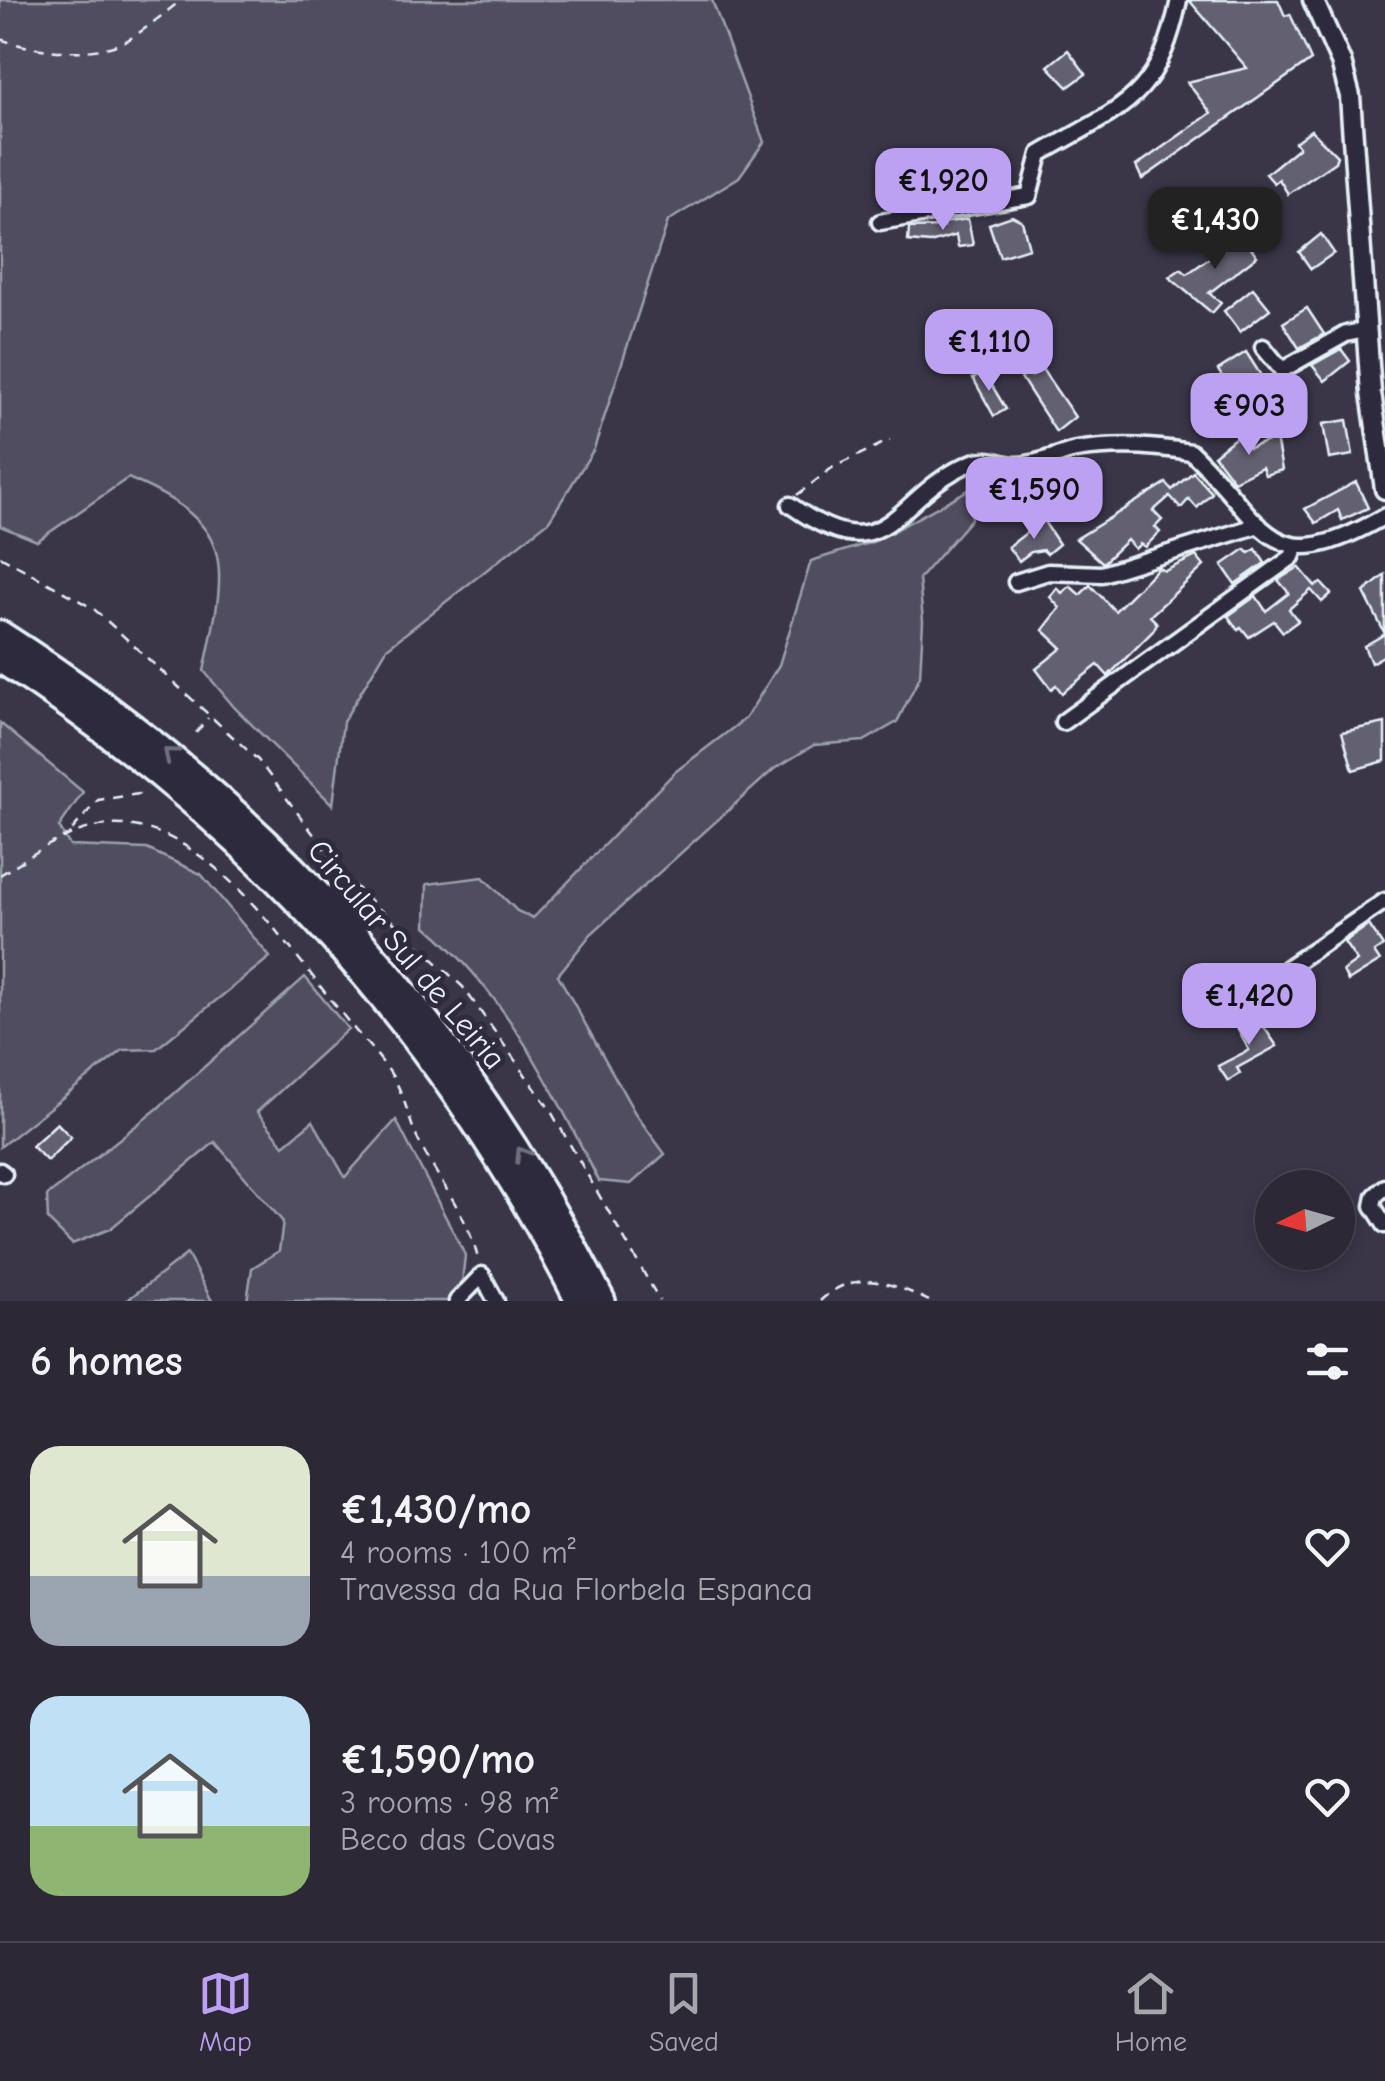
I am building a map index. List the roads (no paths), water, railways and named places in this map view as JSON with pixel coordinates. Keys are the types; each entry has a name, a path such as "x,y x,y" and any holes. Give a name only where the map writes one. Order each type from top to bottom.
{"highway":[{"name":"Circular Sul de Leiria","path":"0,634 170,754 275,847 346,921 413,1001 497,1116 602,1301"},
{"name":"Circular Sul de Leiria","path":"0,659 135,751 270,870 334,936 443,1072 501,1159 579,1301"}],"street":[{"path":"880,222 1030,196 1040,154 1087,130 1152,80 1166,50 1179,0"},
{"path":"1313,0 1341,62 1350,96 1366,330 1385,489"},
{"path":"1263,347 1282,370 1346,334 1366,330"},
{"path":"790,505 837,532 872,534 970,463 990,459 1024,464 1076,450 1139,447 1190,452 1259,526 1296,547 1328,545 1385,516"},
{"path":"1016,582 1048,572 1102,574 1259,526"},
{"path":"1063,722 1292,557 1296,547"},
{"path":"1287,1011 1280,980 1287,968 1385,901"},
{"path":"1385,1188 1373,1201 1385,1225"},
{"path":"457,1301 482,1275 496,1301"}]}
